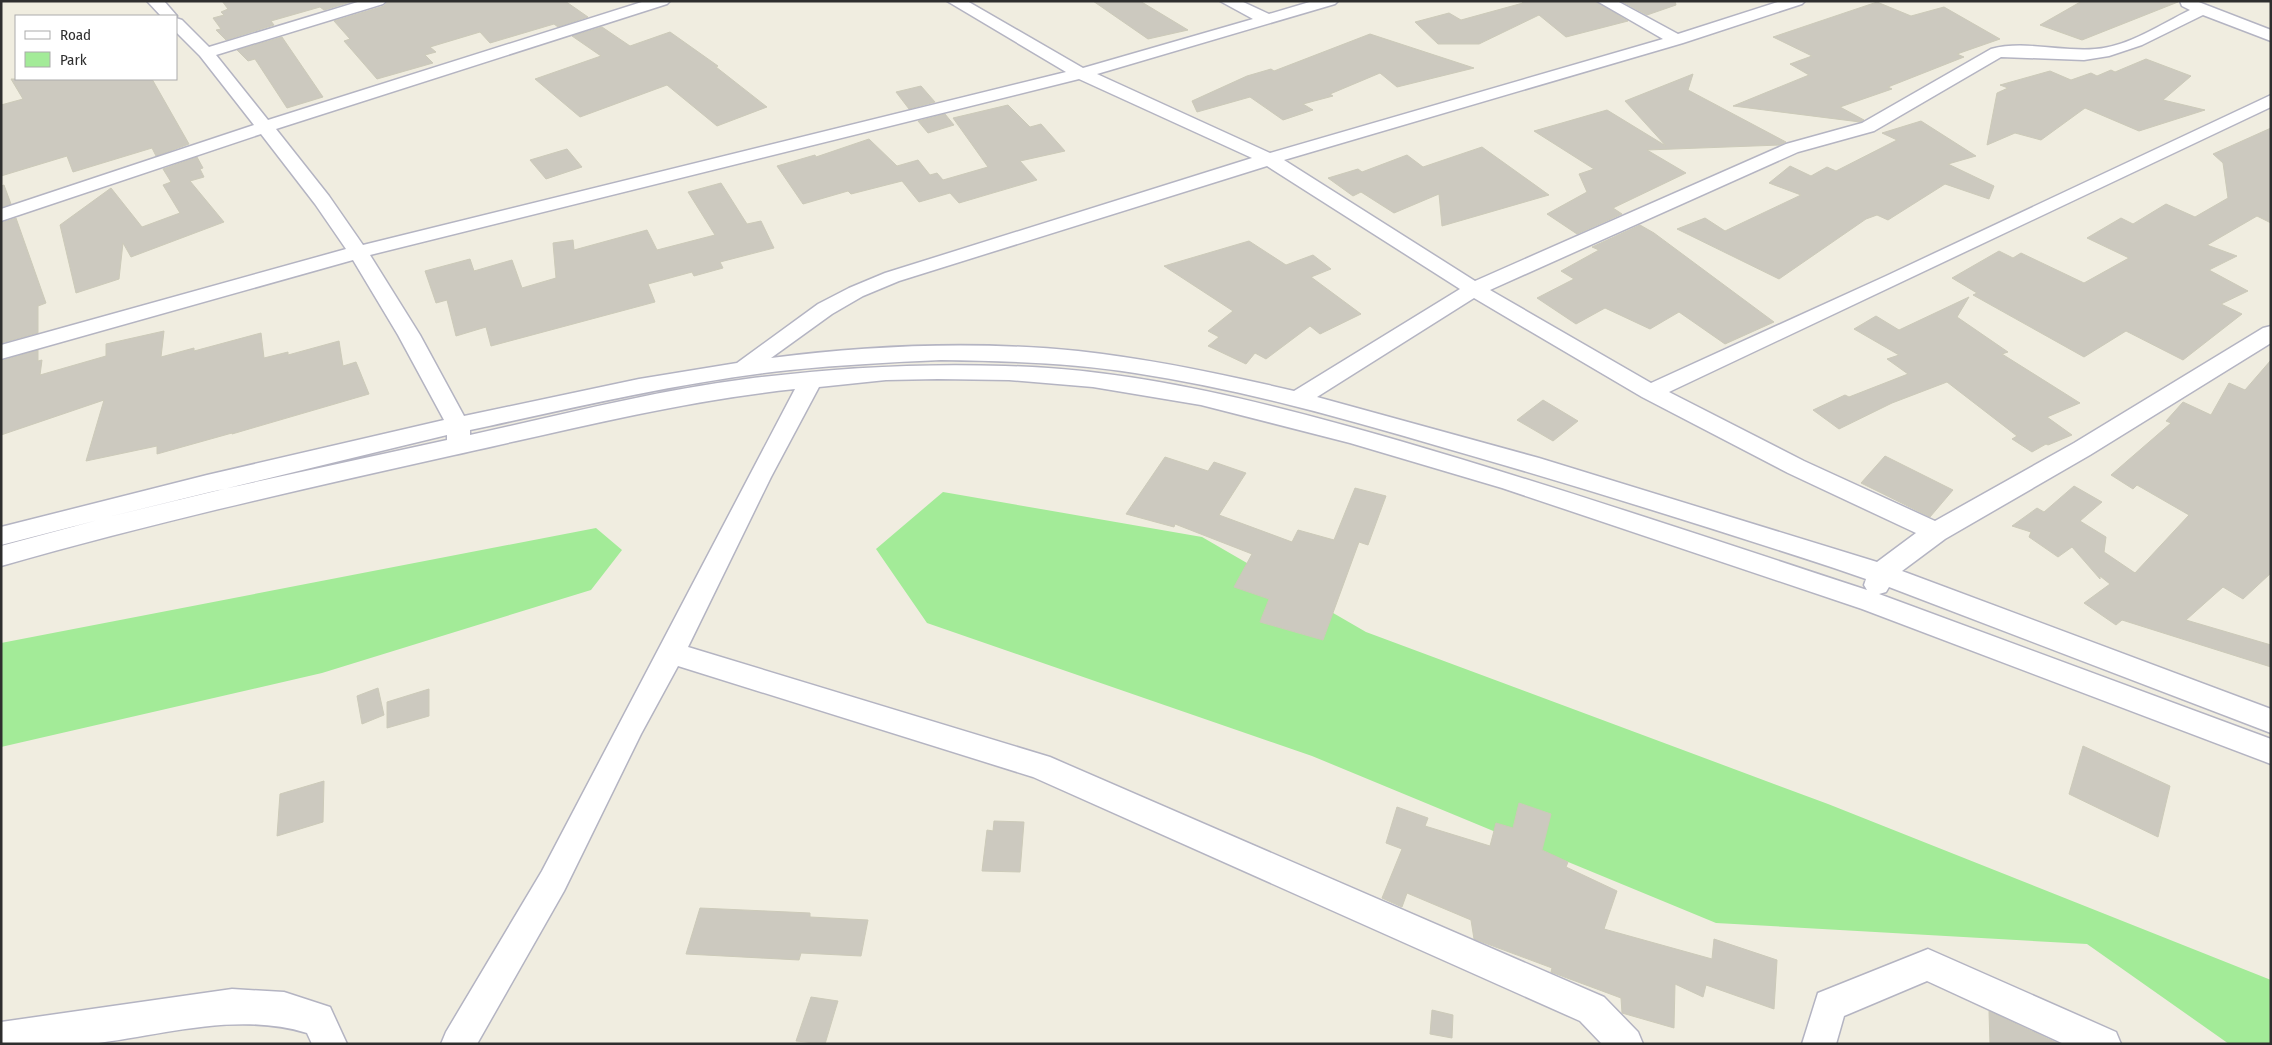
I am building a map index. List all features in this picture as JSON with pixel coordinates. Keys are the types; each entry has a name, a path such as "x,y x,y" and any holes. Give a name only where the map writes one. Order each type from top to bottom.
{"street":[{"path":"155,1 169,15"},
{"path":"206,53 378,1"},
{"path":"1,215 265,127 662,1"},
{"path":"955,1 1080,74 1269,159 1474,289 1650,392 1796,467 1936,532"},
{"path":"1228,1 1267,19"},
{"path":"1,352 358,252 1080,74 1330,1"},
{"path":"1605,1 1677,40"},
{"path":"744,377 825,309 856,292 892,277 1269,159 1677,40 1797,1"},
{"path":"2182,1 2271,36"},
{"path":"1297,399 1474,289 1792,148 1868,127 1997,52 2019,50 2046,55 2098,54 2116,50 2203,9"},
{"path":"178,25 206,53 265,127 322,200 358,252 409,335 459,435"},
{"path":"1650,392 1894,280 2271,100"},
{"path":"1871,602 1881,573 1936,532 2082,449 2271,333"},
{"path":"1,536 117,505 459,435 624,409 814,359 879,354 1020,354 1096,360 1210,378 1297,399 1516,459 1881,573 2271,721"},
{"path":"744,377 810,380 886,374 1009,373 1093,380 1201,397 1352,436 1511,482 1871,602 2271,752"},
{"path":"458,1044 553,881 630,726 671,653 810,380"},
{"path":"1,556 101,528 459,435"},
{"path":"671,653 1040,766 1592,1009 1626,1044"},
{"path":"1819,1044 1830,1005 1928,965 2104,1044"},
{"path":"1,1039 232,1006 284,1009 318,1019 330,1044"}],"green space":[{"path":"943,492 1202,537 1366,632 1828,804 2271,980 2271,1044 2229,1044 2087,944 1716,923 1312,756 927,623 876,549"},
{"path":"596,528 622,550 591,590 322,673 1,747 1,643"}],"building":[{"path":"222,1 354,1 324,10 320,7 271,21 274,25 226,40 216,30 221,29 213,18 224,15 221,12 228,9"},
{"path":"388,1 565,1 588,17 558,27 554,24 490,43 480,32 430,47 436,52 425,55 433,63 377,79 344,41 350,39 334,21 384,6"},
{"path":"1093,1 1140,1 1188,30 1148,39"},
{"path":"1521,1 1595,1 1628,21 1566,37 1539,15 1479,44 1438,44 1415,22 1449,13 1461,20 1523,3"},
{"path":"1621,1 1675,1 1676,5 1647,15"},
{"path":"2082,1 2178,2 2082,40 2040,25"},
{"path":"1877,2 1911,16 1944,7 2000,39 1957,54 1964,57 1888,87 1892,89 1840,107 1864,120 1860,122 1733,106 1809,75 1790,64 1812,56 1773,37"},
{"path":"602,27 630,46 670,32 718,66 716,67 767,107 717,126 667,85 580,117 535,79 601,56 572,36"},
{"path":"1370,34 1474,68 1397,87 1380,73 1330,94 1333,96 1303,104 1313,110 1283,120 1250,97 1197,112 1192,101 1247,76 1271,69 1274,71"},
{"path":"282,37 323,97 287,108 255,59 248,61 237,50"},
{"path":"2146,59 2191,76 2163,100 2205,110 2139,131 2085,108 2041,140 2015,133 1987,145 1997,93 2008,88 2000,85 2050,71 2071,80 2091,73 2097,76 2111,70 2115,72"},
{"path":"1693,74 1688,90 1786,142 1780,145 1647,150 1686,173 1613,208 1622,214 1577,234 1547,214 1587,192 1579,174 1594,169 1534,131 1607,110 1666,146 1625,101"},
{"path":"11,79 153,80 189,144 156,156 152,148 73,172 67,156 1,176 1,105 23,99"},
{"path":"921,86 935,102 909,109 896,92"},
{"path":"1008,105 1030,127 1041,124 1065,151 1020,161 1037,180 959,203 950,193 919,202 902,181 851,194 848,191 803,204 777,166 815,155 816,157 869,139 897,166 918,160 930,175 937,173 943,180 988,167 953,118"},
{"path":"945,114 954,125 928,133 918,121"},
{"path":"1921,121 1976,156 1948,164 1994,186 1989,199 1945,184 1888,220 1877,215 1866,219 1779,279 1677,229 1705,218 1725,231 1801,195 1769,183 1790,166 1811,176 1827,167 1836,171 1897,140 1882,133"},
{"path":"2271,128 2271,223 2257,216 2207,245 2237,256 2209,270 2248,291 2221,304 2242,314 2183,360 2126,331 2084,357 1973,295 1977,293 1952,278 1999,251 2013,258 2021,253 2084,283 2129,258 2087,238 2121,218 2133,224 2166,204 2195,217 2228,198 2223,163 2213,154"},
{"path":"1482,147 1549,195 1442,226 1439,194 1394,213 1361,192 1353,196 1328,178 1358,169 1362,172 1407,155 1423,167"},
{"path":"567,149 582,167 546,179 530,160"},
{"path":"197,157 203,168 200,169 204,177 190,181 224,222 131,257 123,243 119,279 76,293 60,225 111,188 142,227 180,213 163,185 171,182 163,169"},
{"path":"721,183 747,224 761,221 774,248 720,262 723,268 694,276 692,272 648,284 655,302 491,346 486,327 456,336 447,300 436,303 425,271 470,259 474,271 512,260 522,288 556,278 553,243 573,240 574,250 647,230 657,250 715,235 688,192"},
{"path":"4,185 11,204 1,207 1,186"},
{"path":"16,218 46,303 38,306 38,333 1,343 1,223"},
{"path":"1640,225 1654,233 1774,322 1725,344 1679,312 1650,329 1605,308 1576,324 1537,298 1574,279 1561,271 1599,250 1592,247"},
{"path":"1249,241 1286,265 1313,255 1331,269 1311,277 1361,314 1320,334 1310,326 1266,359 1255,353 1246,364 1208,346 1219,337 1208,331 1233,311 1164,266"},
{"path":"1969,297 1957,317 2008,352 2002,354 2080,403 2047,417 2072,435 2048,445 2046,444 2032,452 2012,439 2017,436 1947,382 1892,403 1839,429 1813,410 1845,395 1849,397 1908,374 1887,359 1899,355 1854,329 1876,316 1899,330"},
{"path":"164,331 161,357 194,348 194,351 261,333 264,358 288,352 288,355 339,341 343,366 356,362 369,394 157,454 157,446 86,461 104,400 1,435 1,361 38,350 38,361 42,360 40,375 106,356 106,344"},
{"path":"2271,360 2271,573 2243,599 2223,587 2186,620 2271,645 2271,667 2122,620 2116,625 2084,603 2110,584 2100,576 2100,579 2072,547 2058,557 2029,537 2031,532 2012,526 2037,508 2044,512 2074,486 2102,502 2080,521 2106,537 2104,552 2135,573 2189,515 2137,485 2133,489 2111,475 2171,423 2166,421 2183,402 2211,415 2229,383 2245,390"},
{"path":"1543,400 1578,421 1553,441 1517,420"},
{"path":"1885,456 1953,490 1930,517 1861,483"},
{"path":"1165,457 1208,471 1214,462 1246,473 1219,515 1292,542 1298,530 1334,540 1355,488 1386,496 1368,545 1359,542 1323,640 1260,622 1269,599 1234,587 1252,554 1175,524 1174,527 1126,514"},
{"path":"378,688 384,715 362,724 357,696"},
{"path":"429,689 429,716 387,728 387,702"},
{"path":"2083,746 2170,786 2158,837 2069,794"},
{"path":"324,781 323,822 277,836 280,794"},
{"path":"1519,803 1551,814 1542,850 1568,862 1566,867 1617,891 1604,929 1712,959 1714,939 1777,960 1774,1009 1706,985 1703,997 1675,984 1674,1028 1622,1013 1621,998 1551,972 1552,968 1474,939 1471,920 1407,893 1402,907 1382,898 1402,849 1386,843 1397,807 1428,818 1425,826 1490,846 1496,823 1513,828"},
{"path":"994,821 1024,822 1020,872 982,871 987,830 993,831"},
{"path":"700,908 810,913 810,917 868,920 861,956 801,953 799,960 686,954"},
{"path":"811,997 838,1001 825,1044 796,1041"},
{"path":"1432,1010 1453,1015 1452,1038 1430,1034"},
{"path":"1989,1011 2059,1044 1990,1044"}]}
